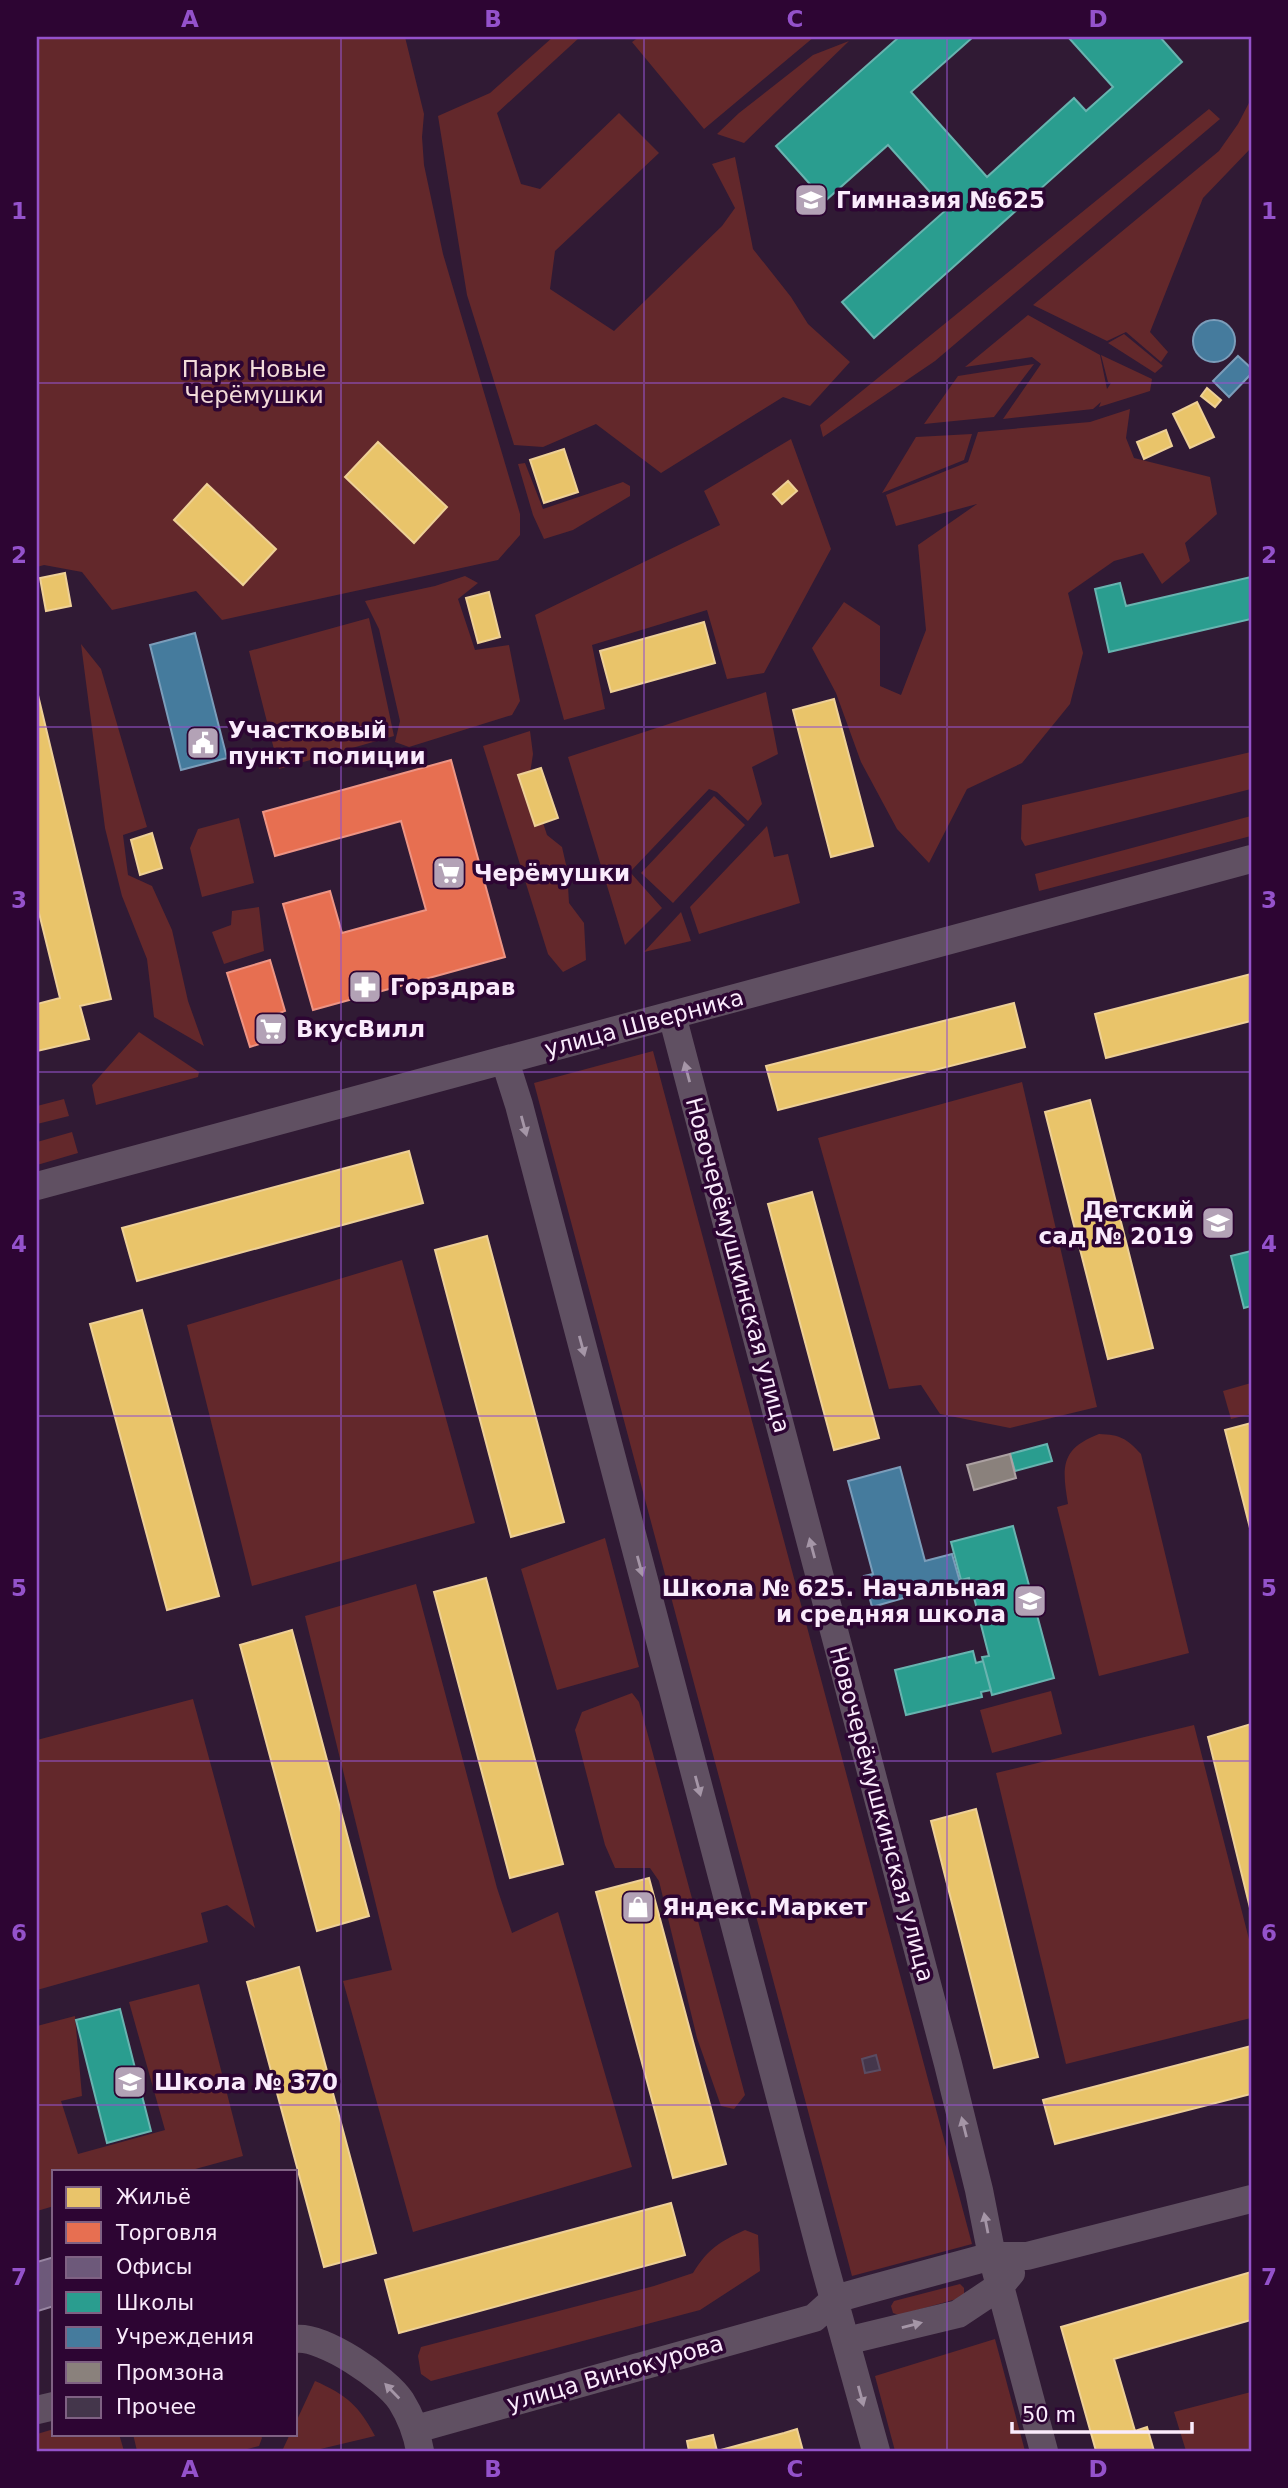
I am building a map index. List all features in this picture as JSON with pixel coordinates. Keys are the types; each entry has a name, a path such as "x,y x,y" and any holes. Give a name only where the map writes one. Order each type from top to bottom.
{"street":[{"name":"улица Шверника","path":"37,1186 1251,859"},
{"name":"Новочерёмушкинская улица","path":"672,1016 944,2051 979,2190 992,2256 1044,2451"},
{"path":"505,1061 519,1105 824,2309 846,2341 876,2451"},
{"name":"улица Винокурова","path":"298,2339 305,2338 334,2348 385,2384 400,2399 418,2440 992,2256 1027,2256 1251,2199"},
{"path":"846,2341 958,2314 1000,2286 1027,2256"}],"green space":[{"name":"Парк Новые Черёмушки","path":"405,37 424,114 424,165 443,254 520,514 520,535 498,560 222,620 196,591 112,610 82,572 44,565 37,567 37,39"},
{"path":"553,37 580,37 497,113 521,184 540,189 619,113 659,153 555,251 550,289 614,331 722,226 735,208 712,164 735,157 753,249 791,297 808,324 850,362 810,406 783,397 661,473 596,424 543,447 514,445 467,295 438,116 490,93"},
{"path":"639,37 814,37 704,129 632,42"},
{"path":"849,41 744,143 717,134 739,113 813,55"},
{"path":"1251,99 1251,148 1203,198 1150,332 1168,352 1161,362 1126,332 1107,341 1033,305 1219,151"},
{"path":"1209,109 1220,119 935,361 823,437 820,425"},
{"path":"1028,315 1100,355 1107,389 1111,383 1108,382 1101,355 1152,379 1150,391 1099,407 1101,402 1093,409 1003,419 1041,364 1032,357 965,367"},
{"path":"1124,334 1163,366 1155,373 1108,343"},
{"path":"1034,364 994,417 924,424 958,376"},
{"path":"1130,409 1126,438 1134,458 1210,477 1217,514 1185,543 1190,561 1162,584 1143,553 1114,561 1068,593 1083,653 1070,704 1022,763 967,789 929,863 897,829 861,762 836,693 812,648 844,602 880,626 880,686 901,695 926,630 918,545 977,504 896,526 886,495 968,462 978,432 1090,422"},
{"path":"972,434 964,460 882,493 916,437"},
{"path":"791,439 831,549 764,673 727,679 707,610 592,645 605,709 564,720 535,615 720,525 704,491"},
{"path":"525,463 543,509 623,482 630,486 630,496 573,530 544,539 533,515 518,464"},
{"path":"465,576 478,583 458,599 475,650 509,645 520,701 512,715 409,747 395,742 400,721 379,629 365,601 435,586"},
{"path":"369,618 394,736 279,769 249,651"},
{"path":"81,644 101,669 147,827 123,835 128,875 152,886 172,930 188,1001 204,1046 154,1017 147,959 122,896 105,828"},
{"path":"766,692 778,754 752,767 762,804 748,821 717,792 709,789 630,872 662,908 625,945 568,757"},
{"path":"530,731 533,754 529,780 547,835 562,847 567,869 569,903 584,923 586,960 563,972 548,954 483,746"},
{"path":"1251,752 1251,789 1025,846 1021,839 1022,805"},
{"path":"714,796 745,825 673,903 641,873"},
{"path":"1251,816 1251,836 1039,891 1035,874"},
{"path":"239,818 254,883 202,897 190,848 198,829"},
{"path":"767,826 774,857 788,854 800,903 699,934 690,907"},
{"path":"259,907 264,951 224,964 212,932 231,925 232,911"},
{"path":"681,912 691,941 644,952"},
{"path":"139,1032 199,1072 198,1077 96,1105 92,1085"},
{"path":"653,1051 972,2244 852,2276 534,1083"},
{"path":"1022,1082 1097,1407 1010,1428 940,1414 921,1385 889,1389 818,1138"},
{"path":"64,1099 69,1116 37,1124 37,1106"},
{"path":"72,1132 78,1153 37,1165 37,1142"},
{"path":"402,1260 475,1523 252,1586 187,1325"},
{"path":"1251,1383 1251,1414 1231,1419 1223,1391"},
{"path":"1099,1434 1123,1438 1141,1454 1189,1653 1099,1676 1057,1507 1068,1504 1065,1470 1070,1453 1086,1440"},
{"path":"605,1538 639,1667 557,1690 521,1569"},
{"path":"416,1584 497,1888 512,1933 558,1912 632,2167 413,2232 343,1981 392,1970 305,1616"},
{"path":"1051,1691 1062,1734 992,1753 980,1710"},
{"path":"632,1693 639,1702 745,2095 734,2109 721,2106 697,2038 659,1881 650,1868 615,1868 605,1845 575,1730 582,1712"},
{"path":"193,1699 255,1928 227,1905 201,1913 208,1942 37,1990 37,1740"},
{"path":"1194,1725 1251,1947 1251,2018 1066,2064 996,1773"},
{"name":"Школа № 370","path":"199,1984 243,2156 192,2170 52,2170 52,2207 37,2211 37,2026 75,2016 82,2096 61,2101 78,2154 165,2130 129,2002"},
{"path":"745,2230 758,2235 760,2271 700,2310 431,2381 421,2374 418,2356 421,2347 654,2286 693,2273 715,2247"},
{"path":"960,2284 964,2288 964,2297 899,2315 893,2313 891,2306 894,2301"},
{"path":"995,2339 1025,2451 895,2451 875,2376"},
{"path":"315,2381 351,2402 375,2436 312,2451 282,2451 289,2436 298,2436 298,2418"},
{"path":"1251,2392 1251,2451 1186,2451 1174,2412"},
{"path":"52,2430 52,2436 120,2436 124,2451 37,2451 37,2434"},
{"path":"133,2436 262,2438 259,2446 240,2451 137,2451"}],"building: Жильё":[{"path":"1207,388 1221,400 1215,407 1201,396"},
{"path":"1197,402 1214,437 1190,448 1173,414"},
{"path":"1166,430 1172,446 1144,459 1137,442"},
{"path":"378,442 447,507 414,543 345,477"},
{"path":"564,449 578,492 544,503 530,460"},
{"path":"788,481 797,491 782,504 773,494"},
{"path":"207,484 276,549 243,585 174,520"},
{"path":"65,573 71,606 46,611 40,578"},
{"path":"489,592 500,637 478,643 466,598"},
{"path":"704,622 715,663 611,692 600,651"},
{"path":"37,691 111,999 80,1006 89,1039 37,1051 37,1004 60,998 37,905"},
{"path":"834,699 873,846 831,857 793,710"},
{"path":"541,768 558,818 535,826 518,775"},
{"path":"152,833 162,868 140,875 131,840"},
{"path":"1251,974 1251,1021 1106,1058 1095,1014"},
{"path":"1014,1003 1025,1047 778,1110 766,1066"},
{"path":"1090,1100 1153,1348 1108,1359 1045,1112"},
{"path":"409,1151 423,1203 137,1281 122,1228"},
{"path":"812,1192 879,1438 834,1450 768,1204"},
{"path":"487,1236 564,1522 511,1537 435,1250"},
{"path":"142,1310 219,1596 167,1610 90,1324"},
{"path":"1251,1423 1251,1532 1225,1430"},
{"path":"486,1578 563,1864 510,1878 434,1592"},
{"path":"292,1630 369,1916 317,1931 240,1645"},
{"path":"1251,1724 1251,1912 1208,1737"},
{"path":"976,1809 1038,2057 994,2068 931,1821"},
{"path":"649,1878 726,2164 673,2178 596,1892"},
{"path":"299,1967 376,2253 324,2267 247,1982"},
{"path":"1251,2046 1251,2094 1055,2144 1043,2100"},
{"path":"671,2203 685,2255 399,2333 385,2280"},
{"path":"1251,2272 1251,2320 1114,2359 1135,2431 1147,2427 1154,2451 1096,2451 1061,2327"},
{"path":"797,2429 803,2451 717,2451 784,2433"},
{"path":"713,2435 717,2451 689,2451 687,2441"}],"building: Торговля":[{"name":"Черёмушки","path":"451,760 505,957 313,1010 283,904 330,891 342,933 426,910 401,821 275,856 263,812"},
{"path":"270,960 285,1011 274,1015 281,1037 250,1047 227,973"}],"building: Офисы":[{"path":"52,2258 52,2307 38,2311 37,2262"}],"building: Школы":[{"path":"899,37 973,37 911,92 987,177 1074,98 1086,111 1113,87 1068,37 1160,37 1182,62 874,338 842,302 946,210 888,145 825,201 776,146"},
{"path":"1251,577 1251,619 1109,652 1095,589 1120,583 1126,606"},
{"path":"1251,1251 1251,1306 1244,1308 1231,1256"},
{"path":"1047,1444 1052,1461 1015,1471 1010,1454"},
{"path":"1013,1526 1054,1678 992,1695 982,1657 989,1656 969,1578 961,1580 951,1542"},
{"path":"973,1651 976,1663 983,1661 991,1690 981,1692 982,1697 906,1715 895,1670"},
{"name":"Школа № 370","path":"120,2009 151,2131 107,2143 76,2020"}],"building: Учреждения":[{"path":"1214,320 1229,326 1235,341 1229,356 1214,362 1199,356 1193,341 1199,326"},
{"path":"1238,356 1251,368 1251,374 1229,397 1213,381"},
{"path":"195,633 227,758 181,770 150,645"},
{"path":"900,1467 925,1561 952,1554 960,1582 872,1607 864,1576 873,1574 848,1481"}],"building: Промзона":[{"path":"1010,1454 1016,1478 974,1490 967,1465"}],"building: Прочее":[{"path":"876,2055 880,2070 865,2073 862,2059"}],"place":[{"name":"Гимназия №625","path":"811,200"},
{"name":"Участковый пункт полиции","path":"203,743"},
{"name":"Черёмушки","path":"449,873"},
{"name":"Горздрав","path":"365,987"},
{"name":"ВкусВилл","path":"271,1029"},
{"name":"Детский сад № 2019","path":"1218,1223"},
{"name":"Школа № 625. Начальная и средняя школа","path":"1030,1601"},
{"name":"Яндекс.Маркет","path":"638,1907"},
{"name":"Школа № 370","path":"130,2082"}]}
